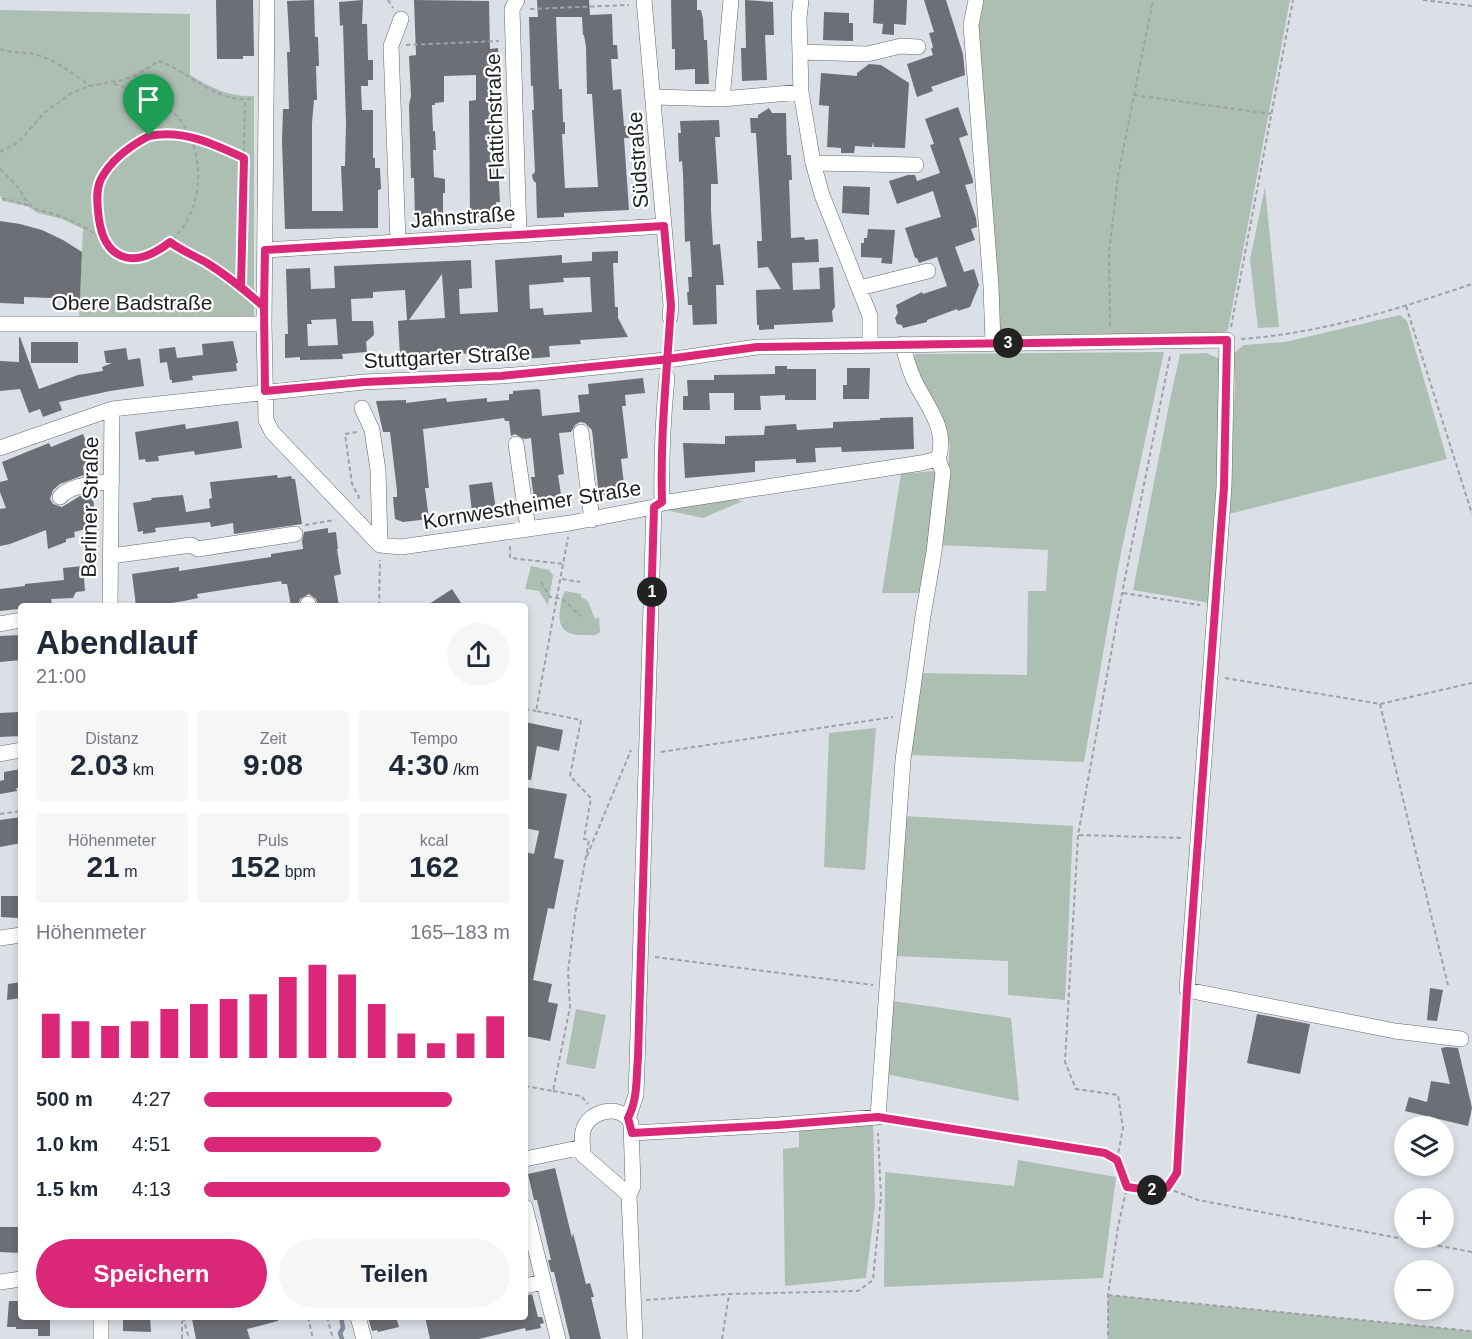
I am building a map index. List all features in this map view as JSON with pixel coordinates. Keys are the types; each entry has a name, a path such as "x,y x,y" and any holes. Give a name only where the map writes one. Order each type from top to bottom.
{"street":[{"path":"267,0 264,307 266,420 272,432 348,508 380,545"},
{"path":"722,99 731,0"},
{"path":"801,0 801,93 813,163 822,195 870,316 870,344"},
{"path":"976,0 971,25 991,286 993,343"},
{"name":"Südstraße","path":"644,2 654,97 671,305 670,317"},
{"name":"Flattichstraße","path":"514,5 519,234"},
{"path":"398,242 391,46 400,19"},
{"path":"800,52 867,54 901,45 918,47"},
{"path":"654,97 722,99 801,93"},
{"path":"813,163 916,165"},
{"name":"Jahnstraße","path":"265,250 664,226"},
{"path":"859,288 928,271"},
{"name":"Obere Badstraße","path":"0,324 264,324"},
{"path":"1227,340 1224,487 1187,990 1395,1031 1461,1039"},
{"name":"Stuttgarter Straße","path":"0,448 112,409 364,382 501,376 675,359 757,347 1227,340"},
{"path":"630,1126 777,1125 878,1117 903,760 934,552 943,472 938,459 941,450 940,430 905,357 903,344"},
{"path":"635,1339 629,1195 633,1186 630,1126 636,1095 641,955 640,750 667,376"},
{"path":"362,408 372,430 378,470 380,545"},
{"name":"Berliner Straße","path":"110,603 112,409"},
{"path":"580,432 592,520"},
{"path":"516,444 528,528"},
{"name":"Kornwestheimer Straße","path":"380,545 401,547 592,520 658,505 938,459"},
{"path":"60,498 66,491 73,488 112,482"},
{"path":"111,556 191,545 198,549 295,534"},
{"path":"0,624 18,621"},
{"path":"0,754 18,751"},
{"path":"0,938 18,935"},
{"path":"629,1195 583,1155 583,1131 587,1122 594,1116 611,1111 619,1112 630,1126"},
{"path":"528,1158 583,1147"},
{"path":"528,1220 558,1339"},
{"path":"0,1282 18,1279"},
{"path":"528,1285 543,1282"},
{"path":"100,1320 101,1339"},
{"path":"359,1320 363,1339"}],"path":[{"path":"1110,342 1110,253 1119,176 1153,0"},
{"path":"1293,0 1227,340 1283,336 1327,327 1406,306 1472,284"},
{"path":"1423,0 1472,6"},
{"path":"514,5 644,2"},
{"path":"391,46 513,40"},
{"path":"0,49 13,53 33,54 51,61 78,76 89,86"},
{"path":"0,152 19,142 56,102 89,86 112,83 136,75 159,61 174,67 201,85 231,98 244,100 266,98"},
{"path":"2,198 70,220 90,230 126,259 135,260 146,257 170,242 188,218 196,200 199,170 190,137 182,122 168,107 112,83"},
{"path":"1134,95 1271,114"},
{"path":"241,287 244,100"},
{"path":"106,243 98,217 98,187 115,160 130,147 149,136 160,134 206,140 244,158"},
{"path":"0,169 20,190 31,206"},
{"path":"170,242 205,262 241,287 264,307"},
{"path":"1406,306 1472,514"},
{"path":"667,376 670,317"},
{"path":"1108,1339 1108,1295 1118,1227 1127,1187 1117,1160 1123,1128 1118,1095 1076,1089 1065,1062 1078,835 1122,593 1173,341"},
{"path":"295,534 302,526 336,520 359,497 352,484 345,434 372,430"},
{"path":"536,711 562,579 570,523"},
{"path":"508,531 510,558 564,564"},
{"path":"379,603 380,545"},
{"path":"562,579 580,582"},
{"path":"541,582 550,597 562,599 581,616"},
{"path":"1122,593 1215,608"},
{"path":"1211,675 1380,704 1472,683"},
{"path":"1380,704 1448,985"},
{"path":"528,710 580,720 570,776 591,798 584,839 589,840 575,915 568,972 570,1007 553,1091"},
{"path":"585,861 640,750 909,715"},
{"path":"0,814 18,811"},
{"path":"1078,835 1199,838"},
{"path":"641,955 887,986"},
{"path":"1167,1188 1177,1173 1187,990"},
{"path":"528,1087 581,1096 593,1109 594,1116"},
{"path":"635,1301 729,1294 858,1291 873,1280 881,1197 878,1117 1105,1153 1117,1160"},
{"path":"1127,1187 1149,1190 1167,1188 1198,1200 1472,1252"},
{"path":"722,1339 729,1294"},
{"path":"1108,1295 1472,1332"},
{"path":"182,1339 183,1320"},
{"path":"184,1320 189,1339"},
{"path":"309,1320 313,1339"},
{"path":"328,1320 333,1339"}],"green space":[{"path":"979,0 1290,0 1228,330 1220,336 998,336 975,26"},
{"path":"0,10 190,14 190,75 221,91 254,96 254,318 79,320 83,229 62,219 38,213 27,206 2,201 0,196"},
{"path":"1265,187 1279,327 1258,328 1250,260"},
{"path":"1400,315 1407,321 1447,459 1229,514 1235,383 1234,353 1244,345 1285,342"},
{"path":"1164,352 1120,557 1084,762 911,755 919,673 1027,675 1028,591 1046,591 1048,550 940,545 950,445 944,424 911,360 916,354"},
{"path":"1206,353 1220,359 1224,377 1210,603 1133,590 1180,354"},
{"path":"933,471 938,475 922,593 882,593 901,474"},
{"path":"734,499 743,501 703,518 665,510"},
{"path":"531,566 549,570 553,575 548,605 539,591 525,589"},
{"path":"565,591 581,594 581,597 588,601 595,619 599,617 600,632 596,635 574,634 562,627 560,610"},
{"path":"876,728 865,870 824,867 829,733"},
{"path":"904,816 1073,826 1065,1000 1008,995 1008,961 895,956"},
{"path":"893,1001 1011,1018 1019,1101 886,1074"},
{"path":"576,1009 606,1015 595,1069 566,1064"},
{"path":"873,1122 875,1205 866,1278 785,1286 783,1149 799,1147 799,1129"},
{"path":"1018,1160 1116,1177 1103,1278 884,1287 885,1172 1014,1186"},
{"path":"1108,1295 1472,1331 1472,1339 1108,1339"}],"building":[{"path":"216,0 253,0 254,56 243,56 243,59 217,59"},
{"path":"314,0 319,66 316,66 317,100 314,100 312,123 312,211 343,211 341,166 345,166 346,123 343,25 340,26 339,2 363,0 362,24 367,24 368,60 373,60 373,80 368,80 368,86 361,86 362,110 373,110 373,158 375,158 375,168 380,168 381,189 378,190 378,228 285,229 282,142 283,109 289,109 287,52 290,52 287,1"},
{"path":"414,0 489,1 490,49 498,48 499,74 493,74 494,94 491,94 493,127 496,126 500,202 496,202 497,218 470,219 469,101 476,100 476,75 444,76 444,102 432,105 436,150 433,150 434,177 445,179 443,222 415,222 409,105 411,96 409,56 416,55"},
{"path":"537,0 589,0 590,15 612,14 613,45 617,45 618,59 611,59 613,90 621,89 624,126 628,126 629,138 624,138 629,210 564,213 564,217 537,218 536,183 532,175 535,172 532,110 534,110 529,17 538,17","holes":["556,17 582,17 586,47 587,94 592,94 598,187 565,188 562,134 565,134 565,122 563,122 562,89 559,89"]},
{"path":"671,0 697,0 697,10 701,10 703,19 704,40 707,40 709,84 695,84 695,69 675,70"},
{"path":"745,0 773,2 774,35 765,35 767,80 742,81 741,48 746,48"},
{"path":"874,0 907,0 906,25 894,24 894,35 882,34 883,24 873,23"},
{"path":"924,0 946,0 963,54 965,75 931,87 933,91 917,97 907,64 933,55 929,33 934,32"},
{"path":"824,12 849,13 849,23 853,23 853,41 823,40"},
{"path":"869,64 881,65 909,83 905,148 874,147 873,142 872,147 855,146 854,153 841,153 841,148 827,147 829,106 819,105 821,73 857,76 857,73"},
{"path":"958,107 968,135 959,138 973,180 973,183 965,185 977,227 971,229 975,240 955,247 964,272 974,269 979,285 970,307 958,311 957,309 927,320 927,322 903,328 902,325 897,324 895,318 898,313 896,305 922,292 923,294 947,286 937,257 919,263 915,258 905,228 941,217 933,191 897,204 889,181 915,175 917,181 940,173 930,145 934,144 925,119"},
{"path":"769,108 772,113 786,113 787,155 791,155 792,180 789,180 791,238 818,239 819,262 792,263 793,290 820,289 819,268 833,267 835,307 832,311 833,322 774,325 774,329 759,330 759,325 757,325 756,290 781,289 768,267 758,268 757,241 762,241 760,199 756,133 751,133 750,118 758,118 758,115"},
{"path":"719,120 720,137 715,137 718,184 711,184 711,211 713,245 720,244 724,285 716,285 717,324 693,325 692,305 688,305 687,292 689,292 688,277 692,277 690,241 685,242 683,174 682,161 679,162 678,133 681,133 680,121"},
{"path":"843,186 870,187 869,215 842,213"},
{"path":"0,221 42,230 82,252 80,299 24,297 24,304 0,303"},
{"path":"868,229 895,230 892,264 881,263 882,258 861,257 861,243 864,243 864,238 867,238"},
{"path":"618,251 618,263 613,263 615,307 618,307 618,318 628,337 580,340 581,344 549,346 550,357 511,360 510,352 400,356 398,321 407,320 405,290 373,292 373,298 351,299 352,321 373,321 374,335 366,342 367,352 342,354 343,359 285,358 285,334 288,334 286,269 310,268 311,289 335,288 334,266 471,260 472,288 459,289 460,314 498,312 495,260 562,255 562,263 592,261 592,252","holes":["442,274 445,318 409,320","590,277 592,312 544,315 543,308 530,309 529,285 564,282 563,278","336,319 338,345 308,346 307,324 312,324 311,320"]},
{"path":"19,337 39,389 78,375 103,371 102,367 112,363 106,363 104,351 126,348 128,360 140,358 144,386 59,402 62,410 43,417 40,409 29,413 20,389 0,391 0,361 19,362"},
{"path":"233,341 238,363 236,363 237,371 192,376 193,380 172,383 167,362 160,363 159,349 175,347 177,358 203,355 202,344"},
{"path":"31,342 78,342 78,363 31,363"},
{"path":"775,366 787,366 787,369 816,369 816,400 785,400 785,395 760,396 761,410 734,410 734,393 709,393 710,410 683,410 683,396 688,396 687,380 714,380 714,375 775,374"},
{"path":"847,368 870,368 869,399 843,399 843,385 847,385"},
{"path":"643,378 645,393 625,395 626,406 622,406 628,458 621,459 625,493 599,496 592,430 585,423 580,422 571,432 559,433 564,474 558,475 562,501 535,505 531,477 535,477 531,438 524,439 515,434 511,436 509,421 505,421 504,418 423,429 429,488 425,488 429,519 403,522 395,519 393,497 397,497 397,491 390,432 383,432 376,401 406,400 406,403 446,398 447,402 487,398 487,402 509,400 509,394 513,394 513,391 537,389 540,390 542,416 580,412 578,395 589,394 588,384"},
{"path":"913,417 914,449 842,452 841,447 815,448 816,462 796,463 796,459 755,461 755,472 685,478 683,443 725,444 725,436 764,435 765,426 796,424 797,430 833,428 833,422"},
{"path":"238,421 242,448 195,455 194,451 158,456 159,461 139,460 135,432 185,424 186,429"},
{"path":"83,434 91,455 88,456 90,463 83,466 84,475 60,484 53,490 50,499 53,504 62,507 80,496 93,497 96,525 86,526 86,529 74,532 75,537 66,539 66,542 48,549 46,530 0,546 0,509 6,508 0,492 0,482 8,480 2,462 49,443 51,447"},
{"path":"277,475 278,478 291,476 295,479 302,524 234,534 233,523 211,527 210,522 155,528 156,532 143,534 143,531 138,532 133,503 152,500 151,498 183,495 186,512 210,508 209,499 212,498 210,482"},
{"path":"492,482 496,510 472,513 469,485"},
{"path":"328,528 328,533 336,532 341,574 334,576 338,603 317,603 316,599 309,594 300,599 299,603 290,603 287,584 282,584 281,581 197,594 198,598 171,603 136,603 132,574 179,567 179,571 271,557 271,554 303,549 304,532"},
{"path":"83,566 85,591 76,592 73,598 51,599 52,603 18,603 18,609 0,611 0,589 64,580 63,568"},
{"path":"452,589 461,603 431,603"},
{"path":"18,635 18,660 0,662 0,636"},
{"path":"18,712 18,736 0,737 0,713"},
{"path":"528,723 563,730 559,751 537,746 531,780 528,780"},
{"path":"18,770 17,791 0,794 0,781 4,780 4,772"},
{"path":"528,788 567,794 554,858 564,860 554,909 548,908 533,980 552,984 548,1002 558,1004 550,1041 528,1037 528,853 534,854 539,831 528,829"},
{"path":"18,817 18,844 0,847 0,820"},
{"path":"1,896 18,896 18,918 1,917"},
{"path":"18,982 18,998 7,1000 8,984"},
{"path":"1430,988 1443,990 1437,1021 1427,1020"},
{"path":"1257,1014 1310,1024 1300,1074 1247,1063"},
{"path":"1441,1048 1458,1048 1472,1108 1468,1126 1454,1123 1454,1116 1426,1116 1405,1111 1409,1097 1427,1102 1431,1081 1450,1084"},
{"path":"555,1168 572,1238 573,1233 586,1284 590,1283 594,1297 591,1297 601,1339 570,1339 554,1272 551,1272 548,1260 551,1260 537,1200 534,1200 528,1174"},
{"path":"0,1227 18,1227 18,1253 0,1252"},
{"path":"532,1294 538,1317 542,1317 544,1323 540,1324 541,1328 526,1331 525,1328 479,1339 430,1339 426,1320 528,1320 528,1295"},
{"path":"9,1301 18,1301 18,1320 50,1320 50,1336 38,1336 38,1329 7,1327"},
{"path":"123,1320 150,1320 151,1332 123,1331"},
{"path":"192,1320 278,1320 247,1329 250,1339 196,1339"},
{"path":"369,1320 397,1320 399,1327 378,1332 377,1330 372,1331"}],"waterway":[{"path":"342,1320 343,1328 340,1333 342,1339"}],"route":[{"path":"149,136 130,147 115,160 101,179 98,187 98,217 106,243 119,255 135,260 146,257 170,242 231,278 264,307 265,391 364,382 549,372 660,360 675,359 757,347 1227,340 1224,487 1187,990 1177,1173 1167,1188 1149,1190 1127,1187 1117,1160 1105,1153 878,1117 632,1133 628,1118 636,1095 638,1058 654,507 662,502 660,467 662,450 662,429 667,376 670,317 671,305 664,226 265,250 264,307 241,287 244,158 206,140 160,134 149,136"}]}
